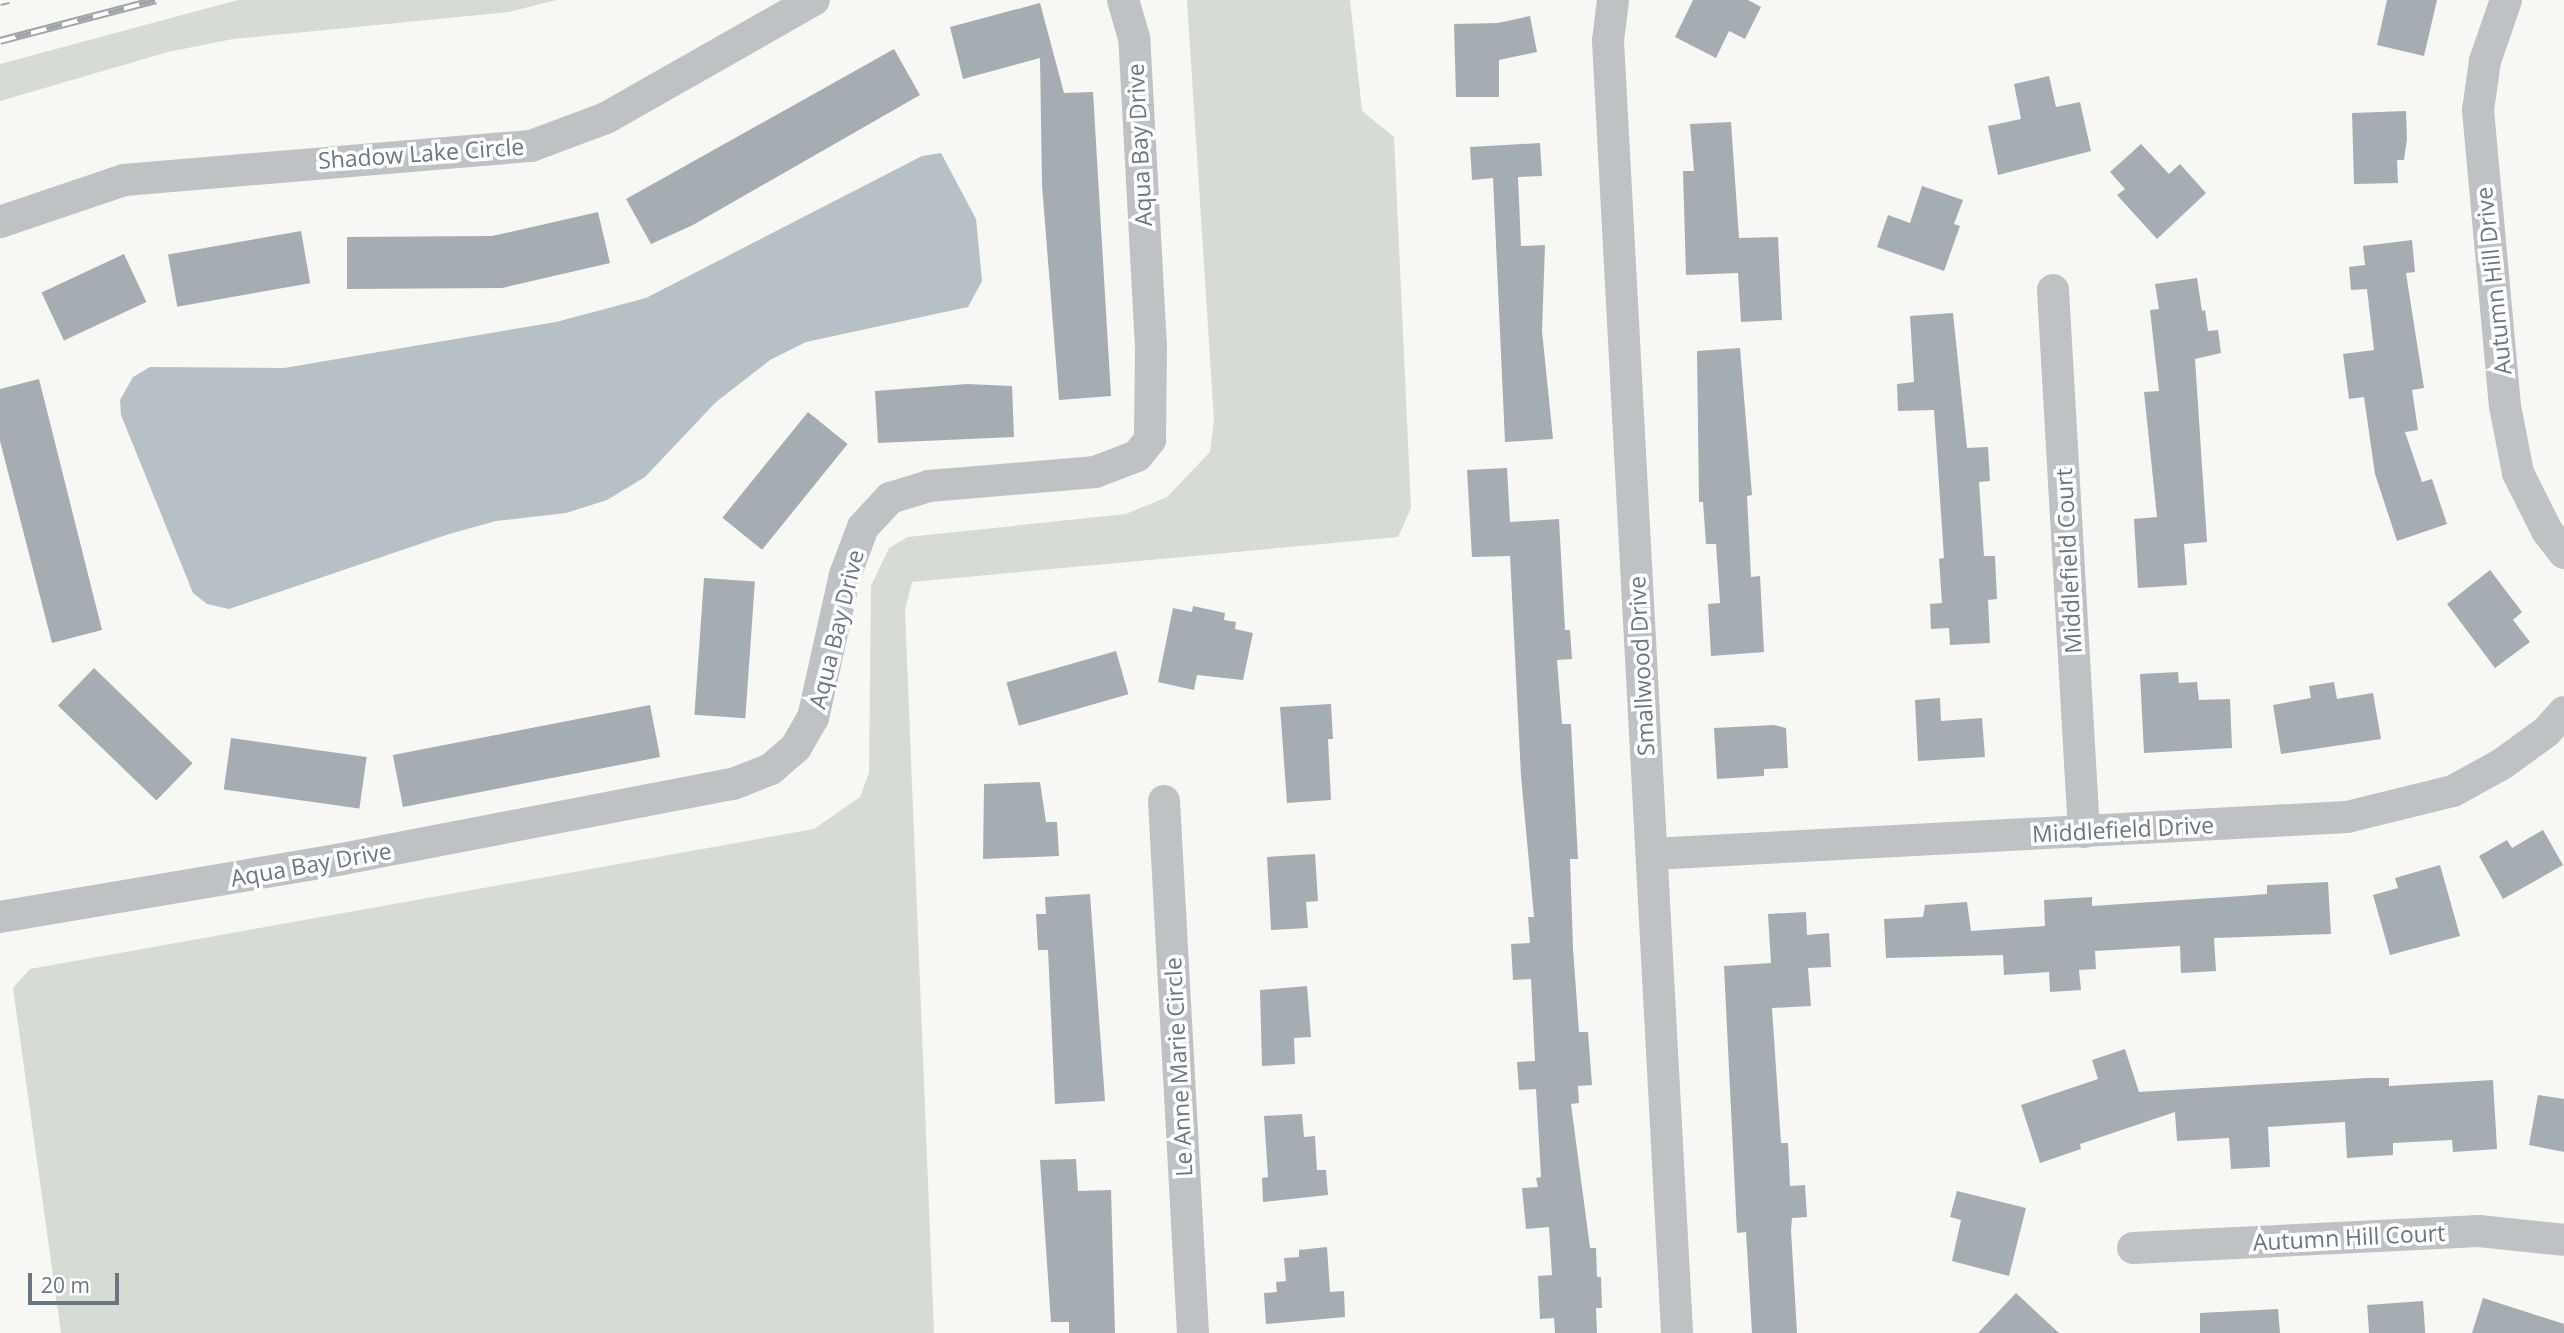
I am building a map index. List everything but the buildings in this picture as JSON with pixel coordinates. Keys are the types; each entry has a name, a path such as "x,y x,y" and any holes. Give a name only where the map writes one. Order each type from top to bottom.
{"street":[{"name":"Shadow Lake Circle","path":"0,222 124,180 531,146 606,118 814,0"},
{"name":"Aqua Bay Drive","path":"0,917 342,859 733,784 771,769 796,747 813,718 845,575 863,527 890,498 929,486 1095,472 1137,456 1150,440 1151,347 1134,38 1123,0"},
{"name":"Smallwood Drive","path":"1613,0 1608,41 1677,1333"},
{"name":"Autumn Hill Drive","path":"2506,0 2485,61 2478,110 2498,340 2518,473 2547,531 2564,553"},
{"name":"Middlefield Court","path":"2053,290 2084,832"},
{"name":"Middlefield Drive","path":"1652,854 2347,817 2453,791 2502,764 2546,732 2564,712"},
{"name":"Le Anne Marie Circle","path":"1164,801 1193,1333"},
{"name":"Autumn Hill Court","path":"2133,1248 2479,1231 2564,1240"}],"shaded area":[{"path":"238,0 556,0 509,12 233,39 168,52 0,101 0,64"},
{"path":"1187,0 1350,0 1362,111 1394,137 1411,508 1398,537 912,582 905,610 934,1333 61,1333 13,988 30,969 814,829 860,797 869,773 871,586 889,548 908,537 1126,514 1167,497 1210,452 1214,420"},
{"path":"941,153 976,219 982,281 968,307 806,342 770,360 716,402 645,477 607,500 566,513 496,521 449,534 229,609 207,604 193,593 121,415 120,400 133,377 150,367 284,368 556,322 646,298 922,156"}],"railway":[{"path":"0,2 9,0"},
{"path":"0,41 156,0"}]}
